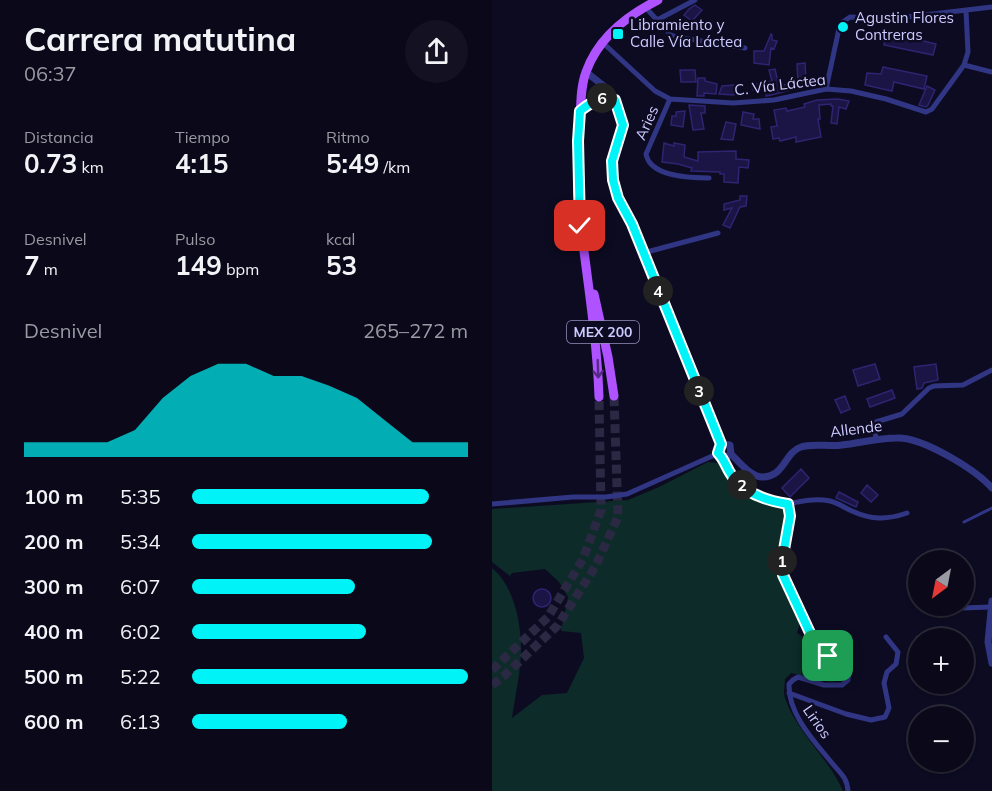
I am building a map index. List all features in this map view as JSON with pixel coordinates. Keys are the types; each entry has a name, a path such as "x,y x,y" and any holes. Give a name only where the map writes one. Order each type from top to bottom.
{"main road":[{"name":"MEX 200","path":"599,397 598,356 580,226 578,141 580,111 586,72 602,42 614,28 658,0"},
{"name":"MEX 200","path":"587,269 608,357 614,396"}],"street":[{"path":"657,20 695,0"},
{"path":"645,7 676,37 745,48"},
{"path":"826,89 840,24 844,19 850,17 890,19 992,7"},
{"path":"966,11 968,52 964,65 992,72"},
{"path":"602,42 655,91 670,99"},
{"name":"C. Vía Láctea","path":"670,99 733,103 774,100 826,89 862,94 926,112 932,109 964,65"},
{"path":"586,72 615,100 623,125 612,161 613,180 618,198 643,253 721,444 721,455 733,477 749,491 771,501 788,504 815,499 833,502 860,515 878,519 893,518 907,513"},
{"path":"580,111 595,100 602,98 615,100"},
{"name":"Aries","path":"670,99 646,154 647,162 653,168 678,176 709,178"},
{"path":"643,253 718,233"},
{"path":"877,440 873,427 876,422 902,414 929,388 963,385 992,370"},
{"name":"Allende","path":"721,444 730,445 731,454 752,474 763,477 774,475 783,467 792,452 801,447 841,445 899,437 920,443 971,469 992,488"},
{"path":"492,504 627,494 721,455 731,454"},
{"name":"Lirios","path":"788,504 790,516 782,561 783,575 811,635 828,656 849,673 848,680 842,685 824,685 798,678 793,680 789,684 791,706 819,747 847,781 848,791"},
{"path":"974,606 992,604 988,642 992,663"},
{"path":"789,693 846,714 871,720 885,717 889,708 884,683 887,672 896,664 898,652 885,637"}],"lane":[{"path":"964,522 992,508"}],"green space":[{"path":"708,462 718,463 740,487 762,501 781,507 787,515 777,566 800,623 797,633 810,642 843,676 842,680 831,682 791,673 785,679 784,696 804,734 830,767 843,791 492,791 492,568 506,584 511,594 520,627 520,666 512,718 542,695 567,693 584,658 581,633 561,631 568,597 559,582 545,569 512,573 510,576 492,562 492,509 628,500"}],"building":[{"path":"695,5 702,10 692,21 684,15"},
{"path":"887,32 936,44 933,55 884,45"},
{"path":"771,34 772,40 777,41 774,49 771,48 769,65 754,63 754,51 764,51"},
{"path":"805,63 806,80 813,78 815,84 766,96 765,88 753,90 752,85 772,81 769,70 775,69 779,86 798,82 797,64"},
{"path":"883,67 927,76 924,89 894,82 892,91 865,85 867,73 881,74"},
{"path":"680,70 695,70 696,82 681,82"},
{"path":"698,78 705,78 705,81 717,84 716,94 704,93 704,96 697,96"},
{"path":"734,85 734,95 719,94 722,86"},
{"path":"927,86 935,90 926,107 919,105"},
{"path":"817,100 849,101 846,109 839,107 837,124 831,123 833,106 831,104 819,105 820,119 818,119 821,137 796,142 796,137 780,141 779,138 773,139 771,127 777,126 774,110 786,108 787,111 805,107 804,104"},
{"path":"689,105 705,106 705,113 701,113 704,129 693,130"},
{"path":"685,111 683,127 671,125 672,116 676,116 676,112"},
{"path":"743,112 754,114 753,119 759,119 760,129 741,125"},
{"path":"726,122 736,124 733,140 721,139"},
{"path":"664,143 674,146 674,143 685,145 684,157 698,161 698,152 736,151 736,159 749,160 748,168 739,167 738,183 724,182 724,174 720,172 691,171 692,168 662,162"},
{"path":"740,196 747,196 746,206 740,207 730,228 723,225 732,208 724,210 724,204 740,200"},
{"path":"875,364 880,379 858,386 853,370"},
{"path":"936,364 938,380 924,383 922,388 917,389 914,367"},
{"path":"892,390 895,398 870,407 867,399"},
{"path":"845,396 850,409 841,413 835,400"},
{"path":"801,469 809,478 790,497 782,488"},
{"path":"867,485 878,495 871,502 861,493"},
{"path":"839,492 858,502 856,507 836,498"},
{"path":"542,589 548,592 551,598 548,604 542,607 536,604 533,598 536,592"}],"tunnel":[{"path":"492,685 558,625 595,567 618,517 614,396"},
{"path":"492,670 548,617 583,559 601,510 599,397"}],"place":[{"name":"Agustin Flores Contreras","path":"843,27"},
{"name":"Libramiento y Calle Vía Láctea","path":"618,34"}],"route":[{"path":"580,226 578,141 580,111 595,100 602,98 615,100 623,125 612,161 613,180 618,198 632,224 721,444 718,453 723,457 733,477 749,491 771,501 788,504 790,516 782,561 783,575 811,635 828,656"}]}
